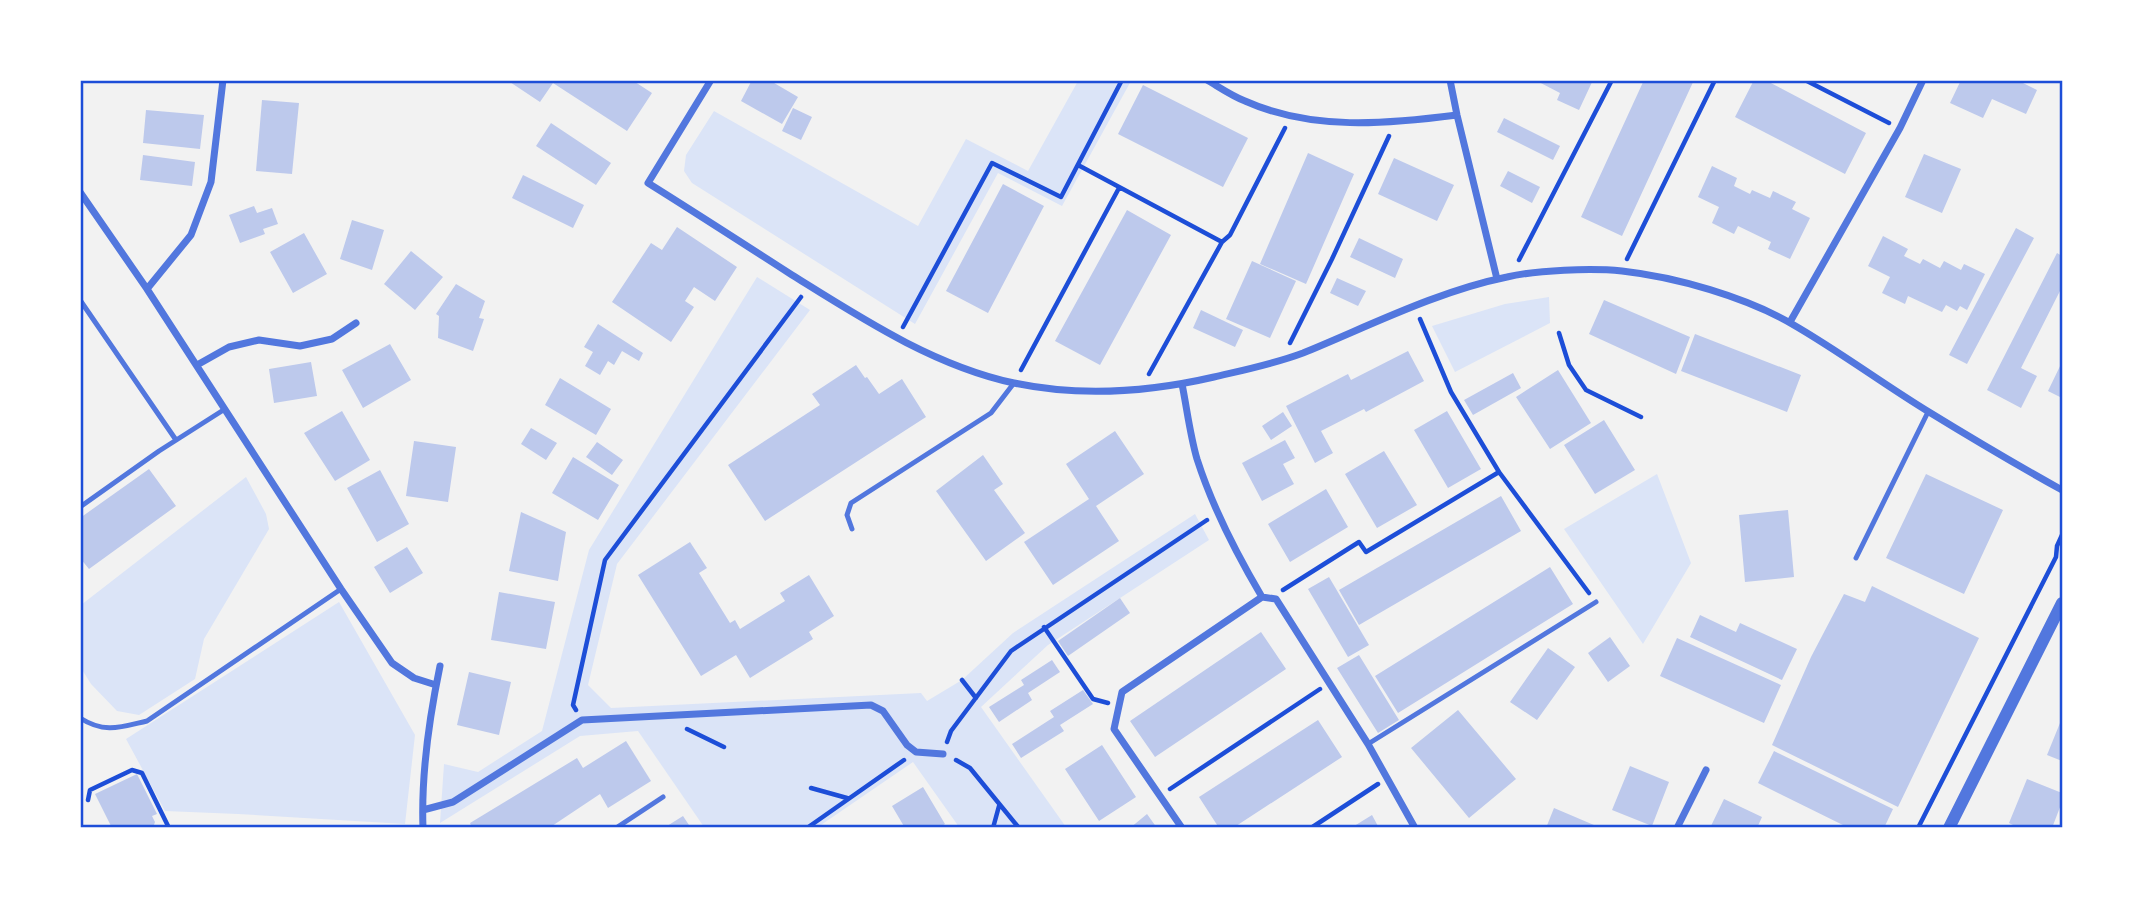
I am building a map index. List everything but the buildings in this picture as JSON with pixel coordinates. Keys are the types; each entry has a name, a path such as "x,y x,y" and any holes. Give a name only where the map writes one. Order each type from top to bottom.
{"street":[{"path":"147,289 191,235 211,182 223,80"},
{"path":"712,80 649,183 897,337 952,364 1014,383 1076,390 1140,390 1182,384 1280,362 1415,307 1497,279 1555,272 1621,271 1674,280 1733,297 1790,322 1928,412 2063,490"},
{"path":"1207,80 1245,102 1291,116 1346,123 1395,123 1457,116"},
{"path":"1450,80 1497,279"},
{"path":"1790,322 1900,128 1923,80"},
{"path":"80,192 147,289 341,589 392,663 414,678 436,685"},
{"path":"197,365 229,347 259,340 300,346 332,339 356,323"},
{"path":"1182,384 1196,457 1217,513 1237,555 1262,597"},
{"path":"1182,828 1114,729 1122,692 1262,597 1276,599 1368,744 1415,828"},
{"path":"1949,828 2063,603"},
{"path":"423,828 428,742 440,666"},
{"path":"423,810 453,802 582,720 871,705 883,711 906,745 916,752 943,754"},
{"path":"1677,828 1706,770"}],"lane":[{"path":"80,300 176,440"},
{"path":"852,529 847,515 851,503 991,412 1014,383"},
{"path":"80,508 225,409"},
{"path":"1856,558 1928,412"},
{"path":"80,718 92,725 114,729 147,721 341,589"},
{"path":"1368,744 1596,602"},
{"path":"616,828 663,797"}],"path":[{"path":"897,337 992,163 1061,197 1122,80"},
{"path":"1511,276 1612,80"},
{"path":"1621,271 1715,80"},
{"path":"1805,80 1900,128"},
{"path":"1140,390 1222,242 1230,235 1291,116"},
{"path":"1280,362 1332,259 1395,123"},
{"path":"1078,165 1222,242"},
{"path":"1014,383 1119,188"},
{"path":"582,720 573,705 605,559 810,285"},
{"path":"1415,307 1451,392 1499,472 1596,602"},
{"path":"1559,333 1569,365 1586,390 1641,417"},
{"path":"1276,599 1285,587 1359,542 1366,552 1499,472"},
{"path":"1019,828 970,768 943,754 951,731 1011,651 1217,513"},
{"path":"1918,828 2056,557 2063,535"},
{"path":"1044,627 1093,699 1119,706"},
{"path":"962,680 976,698"},
{"path":"1160,796 1328,684"},
{"path":"660,716 724,747"},
{"path":"807,828 916,752"},
{"path":"88,800 90,790 132,770 142,773 169,828"},
{"path":"1311,828 1386,779"},
{"path":"811,788 847,798"},
{"path":"993,828 1000,805"}],"shaded area":[{"path":"1078,81 1131,81 1062,206 998,173 915,324 692,183 684,171 686,155 714,111 918,226 966,139 1028,171"},
{"path":"757,277 810,310 617,564 588,685 611,708 921,693 927,701 962,680 1013,633 1195,514 1209,540 1048,645 981,707 1066,827 959,827 913,762 818,827 704,827 638,731 580,736 440,823 444,764 478,772 542,731 589,550"},
{"path":"1549,297 1550,323 1455,372 1432,326 1505,304"},
{"path":"1657,474 1691,563 1643,644 1564,529"},
{"path":"246,477 266,514 269,529 204,639 195,679 139,715 117,711 91,684 81,668 81,605"},
{"path":"339,602 415,735 405,824 165,811 126,739"}]}
